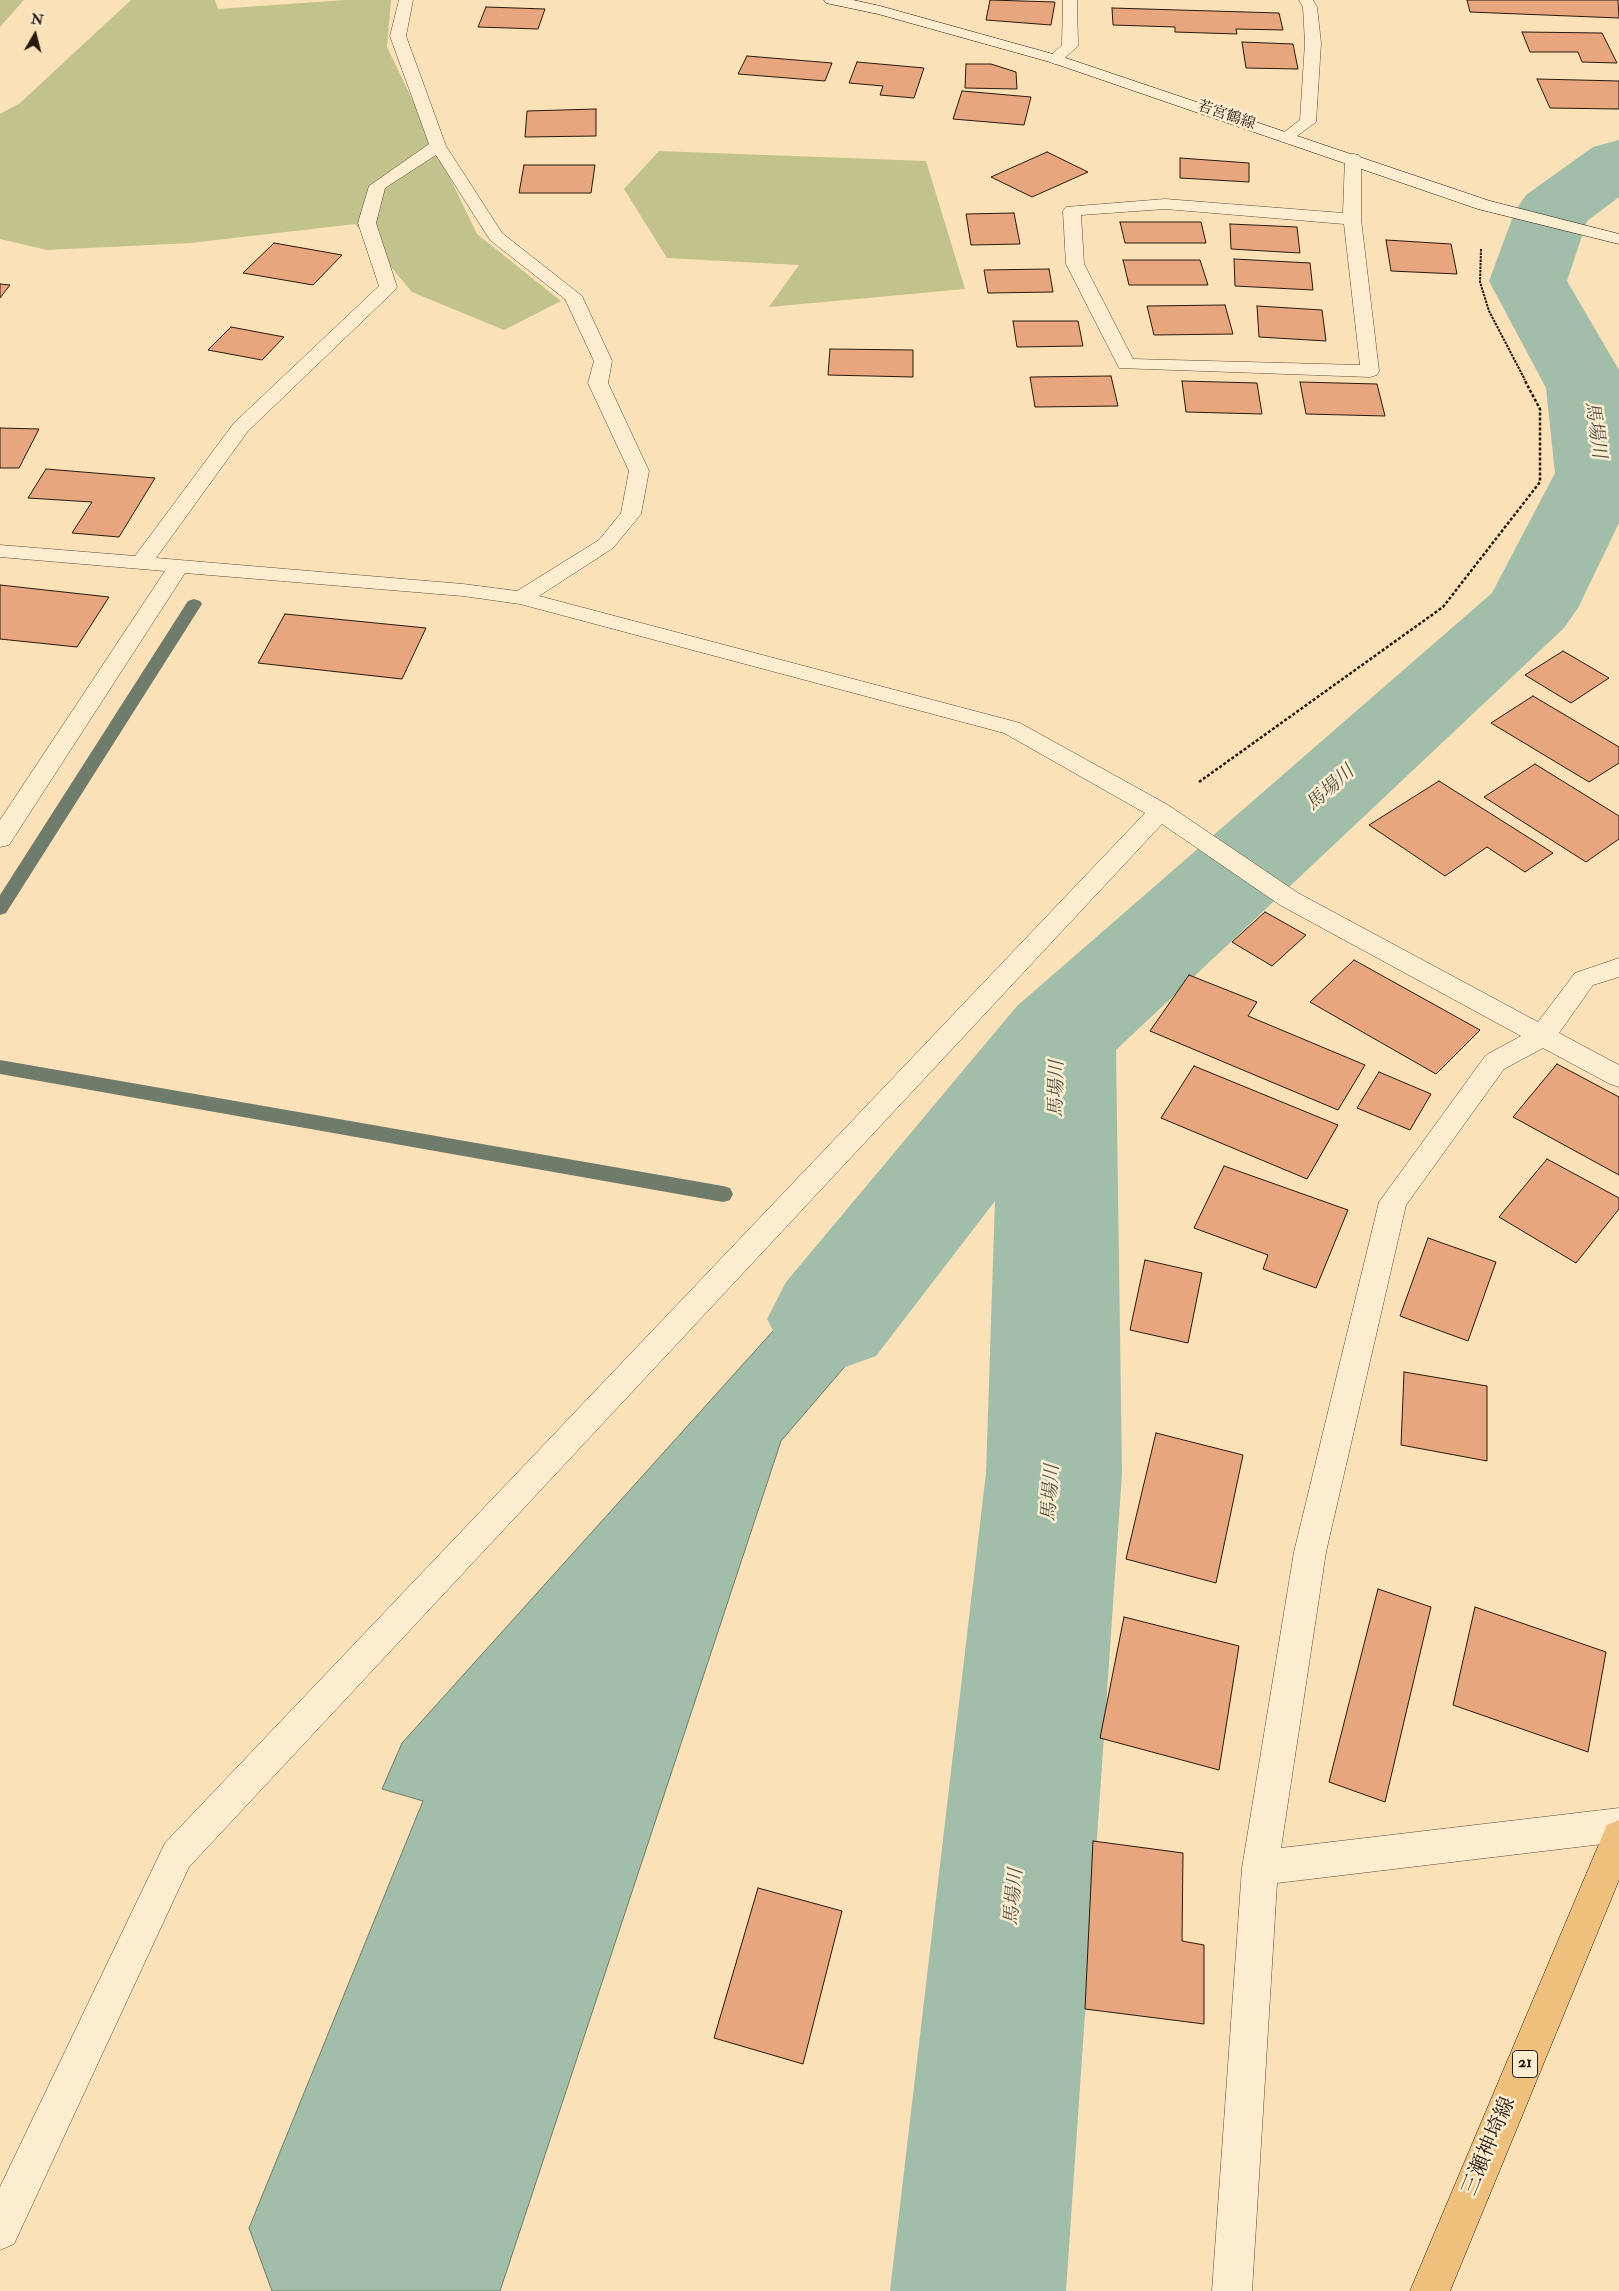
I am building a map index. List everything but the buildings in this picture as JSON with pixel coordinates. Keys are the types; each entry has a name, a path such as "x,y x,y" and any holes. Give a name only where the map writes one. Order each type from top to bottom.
{"main road":[{"name":"三瀬神埼線","path":"1430,2291 1619,1837"}],"street":[{"path":"406,0 398,36 438,146 496,236 573,296 602,361 598,383 639,471 632,514 606,544 521,598"},
{"name":"若宮鶴線","path":"831,0 880,10 1055,59 1287,136 1484,205 1616,238"},
{"path":"1055,59 1070,46 1070,0"},
{"path":"1287,136 1308,122 1313,43 1310,7 1306,0"},
{"path":"141,563 242,427 388,288 367,223 377,186 438,146"},
{"path":"1352,218 1165,204 1072,211 1076,264 1126,364 1370,371 1352,218 1353,159"},
{"path":"0,550 463,590 521,598 1012,728 1160,810 1289,899 1541,1037 1619,1077"},
{"path":"0,839 179,566"},
{"path":"0,2230 177,1856 1160,810"},
{"path":"1232,2291 1260,1868 1310,1552 1393,1202 1495,1062 1541,1037 1584,978 1619,967"},
{"path":"1260,1868 1619,1825"}],"path":[{"path":"1160,810 1443,607 1540,482 1540,409 1489,311 1480,282 1484,205"}],"green space":[{"path":"0,0 24,0 0,27"},
{"path":"131,0 215,0 218,9 345,0 391,0 387,47 477,234 561,301 504,330 412,292 355,224 190,243 47,250 0,239 0,114 20,103"},
{"path":"659,151 926,161 965,289 769,307 799,265 667,258 624,189"}],"shaded area":[{"path":"918,1170 969,1222 781,1441 500,2291 272,2291 249,2228 423,1801 382,1789 402,1743"}],"waterway":[{"name":"馬場川","path":"1058,1036 1531,608 1599,473 1588,388 1528,281 1553,211 1619,162"},
{"path":"0,909 194,604"},
{"path":"831,1319 1058,1036"},
{"name":"馬場川","path":"978,2291 1054,1473 1058,1036"},
{"path":"0,1067 723,1194"}]}
